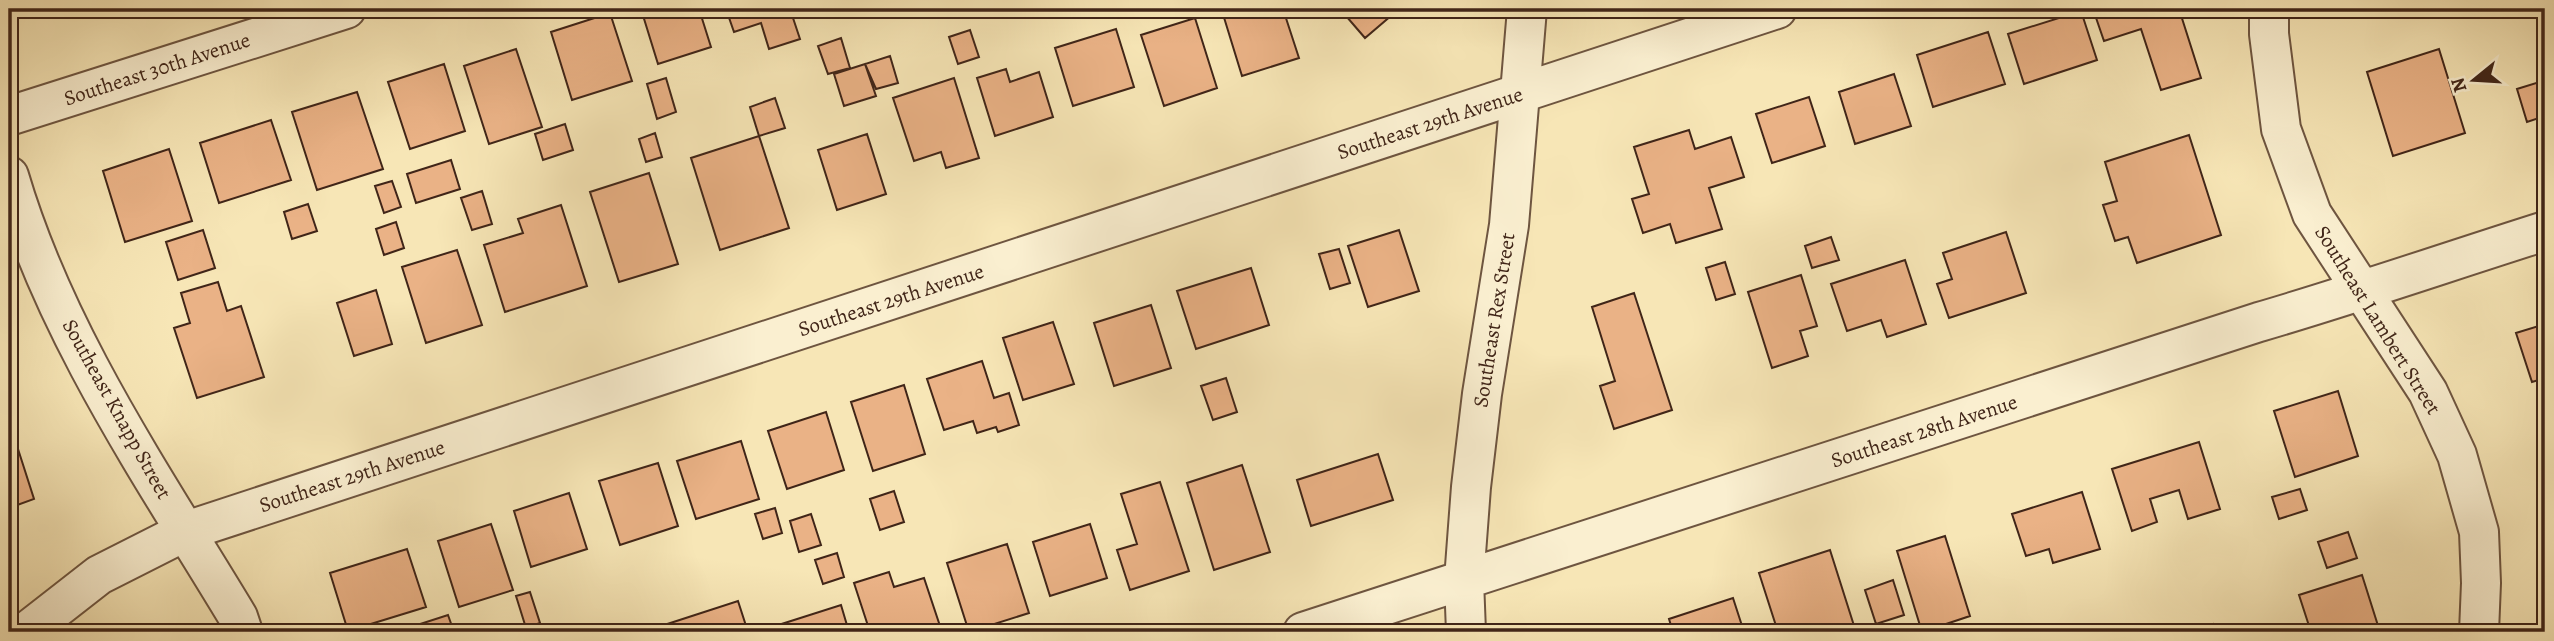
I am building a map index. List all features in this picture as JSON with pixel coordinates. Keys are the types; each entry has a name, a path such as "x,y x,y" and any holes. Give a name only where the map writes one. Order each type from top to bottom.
{"street":[{"name":"Southeast 30th Avenue","path":"9,116 346,9"},
{"name":"Southeast Rex Street","path":"1466,632 1464,580 1471,487 1482,394 1508,225 1527,9"},
{"name":"Southeast 29th Avenue","path":"26,632 99,575 186,531 1777,9"},
{"name":"Southeast Lambert Street","path":"2269,9 2269,34 2281,129 2312,214 2428,392 2457,455 2479,532 2479,632"},
{"name":"Southeast Knapp Street","path":"9,176 43,269 73,333 106,397 238,617 243,632"},
{"name":"Southeast 28th Avenue","path":"1303,632 2545,231"}],"building":[{"path":"641,9 699,9 711,47 658,64"},
{"path":"726,9 790,9 800,39 769,49 761,23 734,32"},
{"path":"1283,9 1299,58 1242,76 1222,11"},
{"path":"1340,9 1399,9 1365,38"},
{"path":"2093,9 2179,9 2201,78 2161,90 2141,29 2104,41"},
{"path":"2081,11 2097,60 2024,84 2008,34"},
{"path":"610,13 632,81 572,100 551,32"},
{"path":"1195,18 1217,88 1164,106 1141,35"},
{"path":"1116,29 1134,87 1073,106 1055,48"},
{"path":"970,30 979,57 958,64 949,37"},
{"path":"1988,32 2005,84 1933,107 1917,55"},
{"path":"841,38 850,68 828,74 818,46"},
{"path":"516,49 542,127 489,144 464,66"},
{"path":"2439,49 2465,133 2393,156 2367,72"},
{"path":"890,56 898,83 876,89 865,64"},
{"path":"2545,61 2545,116 2527,122 2517,89 2543,81 2538,64"},
{"path":"444,64 465,131 410,149 388,82"},
{"path":"865,64 876,96 844,106 834,74"},
{"path":"1006,69 1010,82 1039,72 1053,117 995,136 977,78"},
{"path":"1894,74 1911,126 1855,144 1839,92"},
{"path":"666,78 676,112 657,119 647,84"},
{"path":"954,78 979,158 946,168 941,152 914,161 893,98"},
{"path":"357,92 383,169 317,190 292,112"},
{"path":"1809,97 1825,146 1772,163 1756,114"},
{"path":"775,98 785,128 759,136 750,107"},
{"path":"271,120 291,180 219,203 200,143"},
{"path":"565,124 573,150 543,160 535,134"},
{"path":"1689,130 1695,149 1731,137 1744,177 1709,188 1722,229 1676,243 1670,224 1643,233 1632,199 1649,194 1634,147"},
{"path":"655,133 662,157 646,162 639,139"},
{"path":"867,134 886,194 837,210 818,150"},
{"path":"2189,135 2221,235 2137,263 2128,237 2115,241 2103,205 2117,201 2105,162"},
{"path":"759,136 789,228 720,250 691,158"},
{"path":"169,149 192,221 125,242 103,171"},
{"path":"451,160 460,189 416,203 407,174"},
{"path":"649,173 678,264 619,282 590,192"},
{"path":"392,181 401,207 384,213 375,186"},
{"path":"482,191 492,224 472,230 461,198"},
{"path":"308,204 317,231 292,239 284,212"},
{"path":"561,205 587,286 505,312 484,245 523,233 518,219"},
{"path":"396,222 404,248 384,255 376,229"},
{"path":"203,230 215,268 178,280 166,242"},
{"path":"1399,230 1419,291 1368,307 1348,246"},
{"path":"2006,232 2026,293 1949,318 1937,284 1952,279 1943,253"},
{"path":"1831,237 1839,260 1812,268 1805,246"},
{"path":"1339,249 1350,283 1330,289 1319,254"},
{"path":"457,250 482,325 426,343 402,267"},
{"path":"1905,260 1926,324 1887,337 1881,320 1847,331 1831,284"},
{"path":"1725,262 1735,294 1716,300 1706,268"},
{"path":"1251,268 1269,325 1196,349 1177,291"},
{"path":"1801,275 1817,326 1800,331 1808,356 1772,368 1748,292"},
{"path":"218,282 227,311 241,306 264,377 197,398 174,328 190,323 181,293"},
{"path":"376,290 392,344 354,356 337,303"},
{"path":"1634,293 1672,410 1614,429 1600,386 1615,381 1592,307"},
{"path":"1151,305 1171,368 1114,386 1094,323"},
{"path":"1053,322 1074,384 1023,400 1003,338"},
{"path":"2545,324 2545,378 2532,382 2516,333"},
{"path":"982,361 994,398 1009,393 1019,425 998,432 996,427 977,433 973,421 944,430 927,379"},
{"path":"1226,378 1237,412 1213,420 1201,386"},
{"path":"904,385 925,454 873,471 851,402"},
{"path":"2338,391 2358,456 2295,477 2274,411"},
{"path":"826,412 844,470 787,489 768,431"},
{"path":"741,441 759,499 696,519 677,461"},
{"path":"2199,442 2220,509 2188,519 2179,490 2150,499 2157,522 2132,531 2112,469"},
{"path":"18,449 34,499 9,508 9,452"},
{"path":"1378,454 1393,500 1311,526 1297,480"},
{"path":"658,463 678,526 620,545 599,481"},
{"path":"1242,465 1270,552 1214,570 1187,483"},
{"path":"1160,482 1189,571 1130,590 1117,550 1137,544 1121,494"},
{"path":"2300,489 2307,510 2279,519 2272,497"},
{"path":"894,491 904,522 880,530 870,499"},
{"path":"2082,492 2100,549 2053,563 2049,549 2026,556 2012,514"},
{"path":"569,493 587,549 531,567 514,511"},
{"path":"775,508 782,533 763,539 755,514"},
{"path":"811,514 821,545 799,552 790,521"},
{"path":"491,524 513,590 459,607 438,541"},
{"path":"1090,524 1107,578 1050,596 1033,542"},
{"path":"2348,532 2357,558 2327,568 2318,542"},
{"path":"1945,536 1970,616 1922,632 1897,551"},
{"path":"1007,544 1029,613 969,632 947,563"},
{"path":"407,549 426,607 348,631 330,573"},
{"path":"1830,550 1856,632 1778,632 1759,573"},
{"path":"837,553 844,577 823,584 815,560"},
{"path":"889,572 894,587 924,578 942,632 870,632 854,583"},
{"path":"2362,575 2380,632 2311,632 2299,595"},
{"path":"1893,580 1904,615 1876,624 1865,590"},
{"path":"530,592 540,623 526,628 516,596"},
{"path":"1733,598 1744,632 1673,632 1669,619"},
{"path":"738,601 748,632 656,632 655,628"},
{"path":"841,605 849,632 770,632 769,628"},
{"path":"448,615 454,632 412,632 411,627"},
{"path":"2213,624 2216,632 2186,632"}]}
